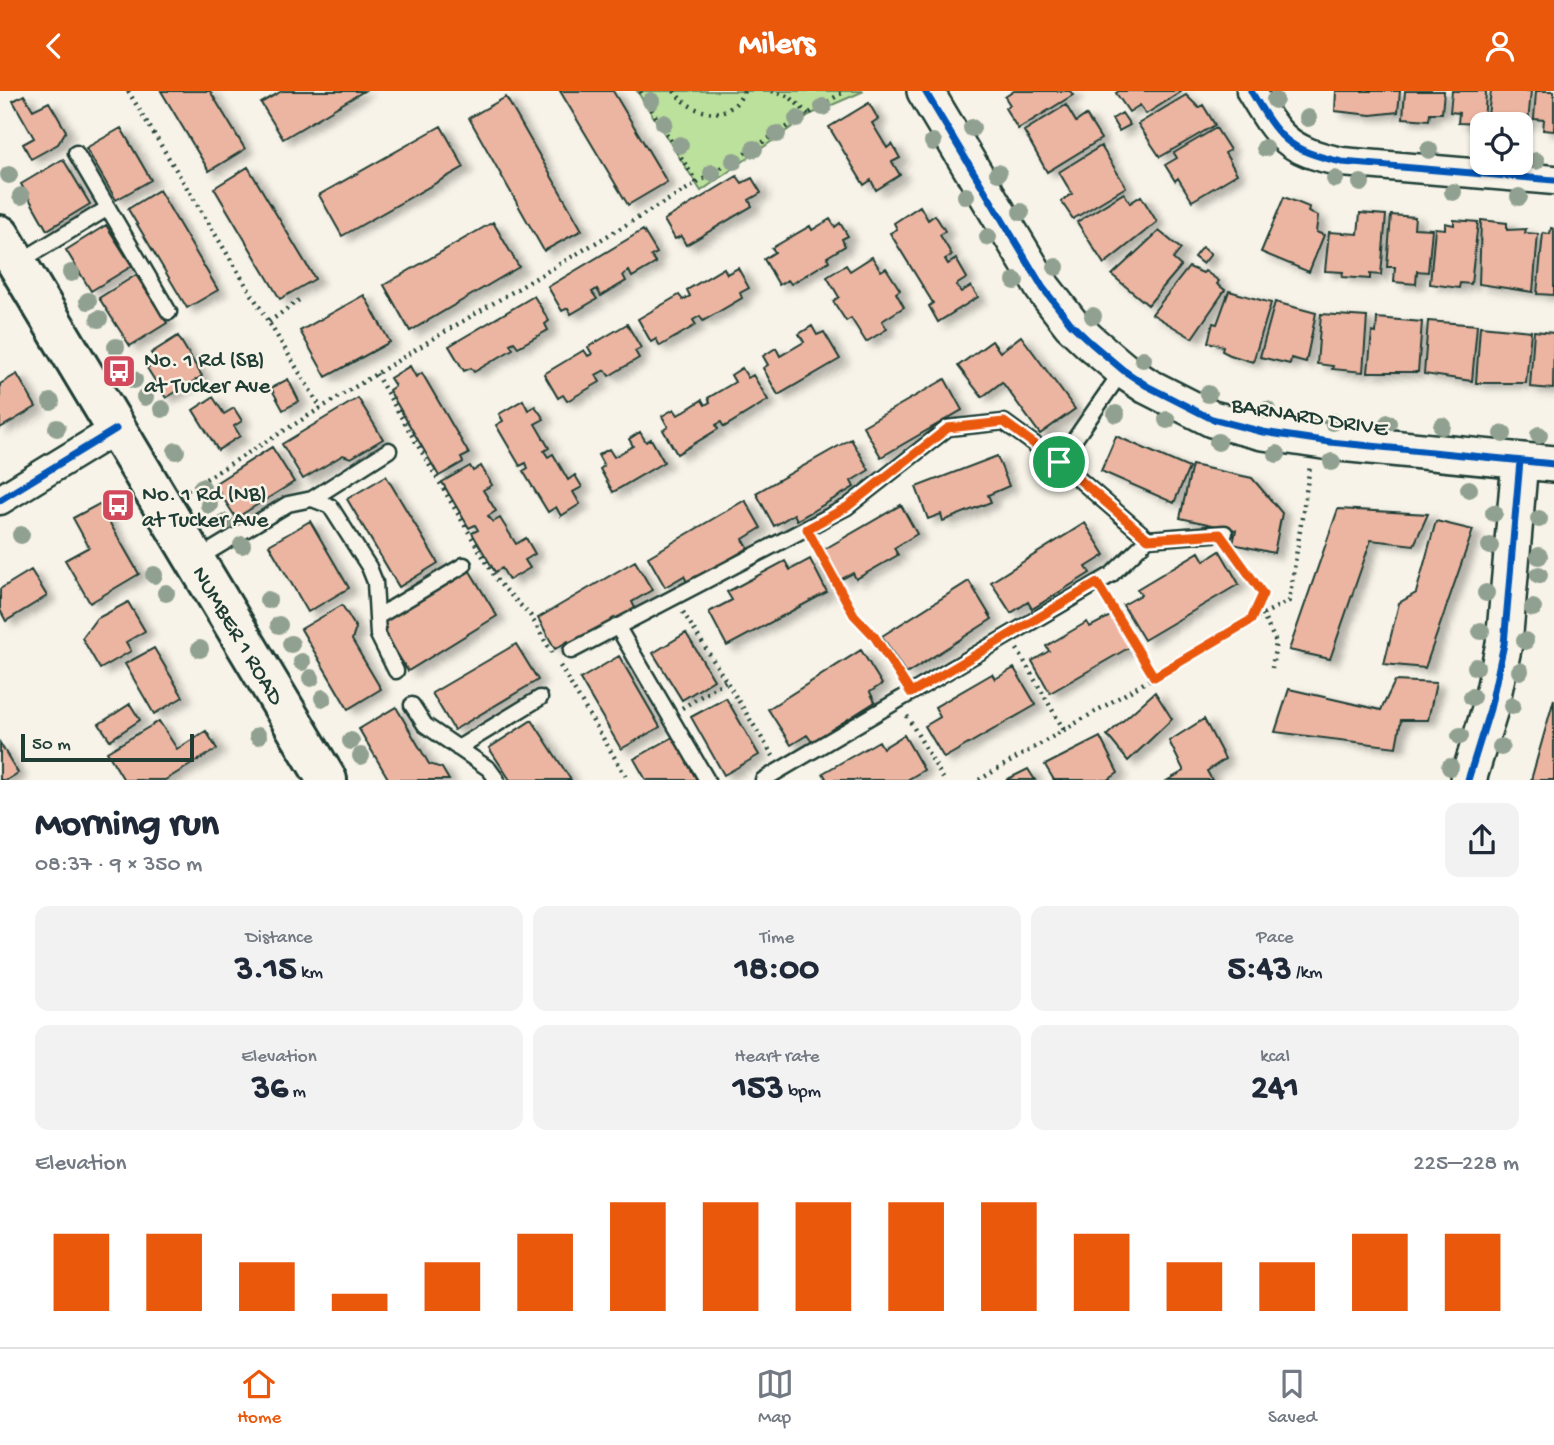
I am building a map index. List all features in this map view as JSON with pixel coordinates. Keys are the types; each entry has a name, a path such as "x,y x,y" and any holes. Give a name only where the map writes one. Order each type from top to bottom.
{"main road":[{"name":"NUMBER 1 ROAD","path":"8,249 327,780"}],"street":[{"name":"BARNARD DRIVE","path":"925,91 1043,288 1071,324 1123,370 1212,419 1263,432 1331,442 1537,463"},
{"path":"1251,91 1289,145 1316,156 1342,162 1554,180"},
{"path":"0,500 117,429"},
{"path":"1468,780 1490,709 1537,463"}],"lane":[{"path":"76,153 169,312"},
{"path":"8,249 108,208"},
{"path":"1059,462 1123,370"},
{"path":"571,651 617,626 675,600 847,507 948,428 1004,422 1059,462 1148,539"},
{"path":"195,560 272,511 312,499 388,450"},
{"path":"312,499 330,506 339,515 369,567 375,582 377,617 383,650 396,671"},
{"path":"763,780 1111,575 1148,539 1222,534"},
{"path":"377,617 464,565"},
{"path":"617,626 707,780"},
{"path":"458,748 540,698"},
{"path":"412,705 425,725 489,769 497,780"}],"path":[{"path":"128,91 321,408"},
{"path":"640,91 697,183"},
{"path":"674,91 682,103 697,111 710,113 731,107 744,91"},
{"path":"772,91 790,97 809,115"},
{"path":"163,506 845,91"},
{"path":"269,322 299,300"},
{"path":"376,374 498,582 530,615 628,780"},
{"path":"979,780 1251,620 1290,601 1310,466"},
{"path":"807,529 854,615 874,636 944,780"},
{"path":"1222,534 1263,594 1251,620"},
{"path":"1097,583 1154,677"},
{"path":"675,600 781,769"},
{"path":"1262,614 1276,642 1272,668"},
{"path":"1008,636 1064,730"},
{"path":"669,715 726,681"}],"green space":[{"path":"637,91 864,91 809,115 701,191"}],"building":[{"path":"161,91 210,91 245,149 209,171"},
{"path":"282,91 364,91 283,139 261,103"},
{"path":"560,91 613,91 667,182 628,205"},
{"path":"1014,91 1070,91 1073,95 1018,129 1005,108 1010,105 1005,97"},
{"path":"1336,91 1400,91 1398,112 1371,115 1335,111"},
{"path":"1405,91 1444,91 1442,113 1430,113 1429,120 1403,118"},
{"path":"1452,91 1486,91 1485,112 1470,112 1470,123 1458,123 1459,113 1450,112"},
{"path":"1491,91 1531,91 1529,112 1488,112"},
{"path":"1536,91 1554,91 1554,131 1543,130 1544,120 1534,119"},
{"path":"1181,92 1146,114 1140,105 1129,112 1116,93"},
{"path":"24,95 33,110 49,102 66,131 58,144 31,159 23,144 34,138 13,101"},
{"path":"1186,95 1199,108 1203,105 1215,125 1160,157 1138,124"},
{"path":"506,97 582,230 544,251 469,118"},
{"path":"869,103 878,119 872,123 887,148 892,144 900,158 892,162 900,175 876,190 871,180 864,185 829,127"},
{"path":"1066,105 1076,122 1086,115 1101,139 1047,172 1024,131"},
{"path":"1122,113 1130,125 1119,131 1112,119"},
{"path":"441,126 464,167 342,236 319,195"},
{"path":"121,128 151,180 116,200 86,148"},
{"path":"1216,128 1230,150 1225,153 1237,174 1192,201 1178,178 1175,181 1165,165 1177,158 1174,153"},
{"path":"1101,146 1126,187 1073,219 1061,201 1072,194 1059,172"},
{"path":"63,159 90,204 47,230 21,184"},
{"path":"248,167 315,279 280,299 214,188"},
{"path":"737,176 742,183 752,178 761,193 749,200 752,206 686,245 681,236 675,239 664,220"},
{"path":"159,190 218,290 187,308 128,209"},
{"path":"1124,193 1130,203 1141,196 1157,222 1104,264 1077,222"},
{"path":"1284,197 1309,207 1308,212 1318,216 1316,232 1324,235 1309,272 1261,252"},
{"path":"920,206 928,220 935,215 945,231 940,235 952,255 945,259 948,264 956,259 967,278 956,285 961,292 971,286 978,297 938,322 929,306 933,303 890,233 897,229 894,223"},
{"path":"1360,213 1386,215 1381,275 1370,274 1370,279 1342,277 1343,272 1325,271 1329,232 1358,234"},
{"path":"1391,215 1415,217 1414,228 1432,229 1428,272 1417,271 1416,284 1394,282 1395,267 1387,267"},
{"path":"830,219 835,227 840,223 848,236 842,239 845,246 827,257 829,261 791,284 788,280 779,285 764,259 775,252 772,248 810,226 812,230"},
{"path":"1454,220 1478,222 1471,284 1460,283 1459,288 1430,284 1435,228 1445,229 1445,223 1454,225"},
{"path":"1481,220 1507,223 1507,230 1526,229 1525,233 1538,234 1533,292 1479,284"},
{"path":"493,222 519,267 410,331 384,285"},
{"path":"106,225 132,266 91,291 66,250"},
{"path":"1551,228 1554,229 1554,295 1537,294 1543,233 1550,234"},
{"path":"643,230 657,253 651,256 656,263 632,277 629,271 623,275 626,281 601,296 597,289 592,292 597,299 571,314 568,308 562,311 548,287"},
{"path":"1159,231 1181,249 1173,259 1181,266 1148,305 1112,275"},
{"path":"1202,247 1211,254 1203,264 1194,257"},
{"path":"872,257 881,271 886,268 900,290 896,293 904,307 882,321 887,329 866,342 851,318 846,321 833,301 839,297 827,277 846,265 850,271"},
{"path":"1189,267 1203,273 1205,271 1219,281 1217,284 1225,290 1192,338 1152,314"},
{"path":"724,268 727,274 738,268 749,288 740,293 742,298 703,321 700,316 693,320 696,325 660,346 656,339 651,342 638,319 679,295 683,300 690,296 687,290"},
{"path":"136,275 167,323 130,346 99,298"},
{"path":"1229,291 1271,303 1253,362 1230,355 1222,351 1223,346 1208,342 1213,323 1217,324"},
{"path":"364,295 390,342 326,377 300,331"},
{"path":"534,296 549,321 545,324 548,330 518,347 514,342 510,344 513,349 474,372 471,368 464,371 449,346"},
{"path":"1275,302 1316,313 1306,362 1291,358 1290,364 1260,357"},
{"path":"1321,314 1367,317 1363,372 1332,369 1333,366 1317,364"},
{"path":"1377,318 1422,322 1418,372 1368,372 1372,332 1376,333"},
{"path":"1428,321 1477,325 1472,381 1424,374"},
{"path":"627,324 641,348 635,351 639,358 609,376 605,370 596,375 600,382 567,401 563,395 558,398 544,374 584,350 588,356 592,354 588,347"},
{"path":"812,326 817,335 824,332 840,359 778,395 763,368 768,365 763,356 776,348 780,356 804,342 799,334"},
{"path":"1480,326 1531,331 1526,383 1476,383"},
{"path":"1534,331 1554,333 1553,389 1530,387"},
{"path":"178,336 202,376 166,398 147,368 157,362 151,353"},
{"path":"1021,336 1075,409 1040,434 1002,382 982,397 958,366 992,341 1000,352"},
{"path":"410,366 416,377 422,373 469,454 461,458 463,462 439,476 389,390 395,386 390,378"},
{"path":"742,368 748,378 753,375 768,400 724,427 721,422 716,425 718,429 677,454 663,430 668,427 662,416 674,409 678,415 702,400 705,405 710,402 708,398 735,382 731,375"},
{"path":"17,374 36,407 0,428 0,384"},
{"path":"288,379 299,401 283,410 271,388"},
{"path":"945,379 962,410 881,457 863,426"},
{"path":"213,397 224,414 234,408 242,421 234,426 240,436 218,450 193,410"},
{"path":"358,398 383,439 351,458 343,455 303,479 282,444"},
{"path":"523,400 528,410 535,406 544,419 535,424 549,448 544,451 548,457 553,454 568,480 575,475 582,487 573,492 580,504 561,516 556,507 548,512 523,471 528,468 526,463 520,466 496,425 503,421 499,414"},
{"path":"640,432 646,442 651,439 664,462 613,492 600,469 604,466 598,455 609,449 614,457 633,446 629,439"},
{"path":"1116,436 1189,468 1174,503 1101,471"},
{"path":"851,439 869,470 851,481 854,487 797,520 794,514 774,526 756,493"},
{"path":"272,447 294,482 236,518 214,484"},
{"path":"997,456 1009,486 988,495 991,502 943,521 941,514 928,519 916,487"},
{"path":"1192,465 1252,478 1282,513 1274,553 1233,544 1236,530 1180,518"},
{"path":"470,466 473,471 481,466 492,485 483,490 496,511 488,516 493,522 500,518 516,544 526,538 535,554 525,560 530,568 509,580 502,568 495,572 472,533 478,530 475,525 469,528 442,482"},
{"path":"386,476 438,563 399,587 347,499"},
{"path":"745,500 761,528 743,539 748,548 688,584 684,576 665,587 648,557"},
{"path":"99,504 139,574 90,603 65,560 89,547 73,518"},
{"path":"901,505 917,534 894,548 898,555 856,579 853,573 840,580 823,550"},
{"path":"1338,509 1428,514 1414,545 1371,540 1330,659 1289,650"},
{"path":"310,521 349,588 308,612 269,545"},
{"path":"1436,521 1473,530 1425,668 1384,664 1399,603 1416,593"},
{"path":"1085,523 1105,555 1086,567 1090,573 1032,609 1028,602 1011,613 991,582"},
{"path":"1220,551 1239,584 1144,640 1123,605 1141,595 1137,589 1199,552 1204,561"},
{"path":"810,559 827,592 727,646 709,612 732,600 727,592 785,561 790,570"},
{"path":"635,561 652,590 632,602 636,610 572,647 568,641 555,649 538,618"},
{"path":"468,568 497,616 408,671 378,622"},
{"path":"31,570 47,596 6,621 0,610 0,589"},
{"path":"969,581 992,619 906,674 882,636"},
{"path":"128,602 145,631 126,642 131,651 100,669 82,638 96,619"},
{"path":"342,605 356,628 352,640 381,689 348,709 301,629"},
{"path":"1112,615 1130,647 1050,693 1032,661 1049,651 1046,646 1087,622 1090,627"},
{"path":"686,633 714,680 682,700 653,653"},
{"path":"516,644 538,680 454,730 432,693"},
{"path":"154,648 183,697 154,714 125,664"},
{"path":"861,650 882,684 870,692 875,702 812,742 807,735 791,745 768,709"},
{"path":"619,656 660,727 621,749 580,679"},
{"path":"1014,668 1036,705 944,758 925,726 940,717 935,707 992,674 995,679"},
{"path":"1395,681 1436,683 1428,720 1401,720 1396,747 1275,732 1289,689 1381,710"},
{"path":"1155,692 1172,719 1128,761 1107,735"},
{"path":"726,698 759,755 724,775 691,717"},
{"path":"1554,699 1554,780 1531,780"},
{"path":"130,704 140,720 110,740 99,724"},
{"path":"396,707 429,764 442,768 449,780 389,780 359,729"},
{"path":"1204,719 1225,759 1207,771 1212,780 1168,780 1184,771 1169,741"},
{"path":"532,720 571,780 510,780 489,748"},
{"path":"159,721 177,749 206,731 217,749 165,780 124,780 107,752"},
{"path":"904,735 924,770 907,780 827,780 823,773 879,741 883,748"},
{"path":"673,737 697,780 646,780 634,759"},
{"path":"1100,737 1118,773 1108,780 1054,780 1045,765"},
{"path":"0,743 18,773 7,780 0,780"},
{"path":"1028,769 1035,780 1006,780"}],"cycle path":[{"path":"925,91 1043,288 1071,324 1091,343 1147,386 1212,419 1263,432 1330,442 1554,464"},
{"path":"1251,91 1269,120 1286,140 1296,147 1323,157 1342,162 1554,180"},
{"path":"0,500 116,429"},
{"path":"1468,780 1490,709 1504,644 1520,461"}],"place":[{"name":"No. 1 Rd (SB) at Tucker Ave","path":"119,371"},
{"name":"No. 1 Rd (NB) at Tucker Ave","path":"118,505"}],"route":[{"path":"1004,422 1059,462 1148,539 1220,534 1263,594 1251,620 1154,677 1097,583 911,693 874,636 854,615 807,529 847,507 948,428 1004,422"}]}
